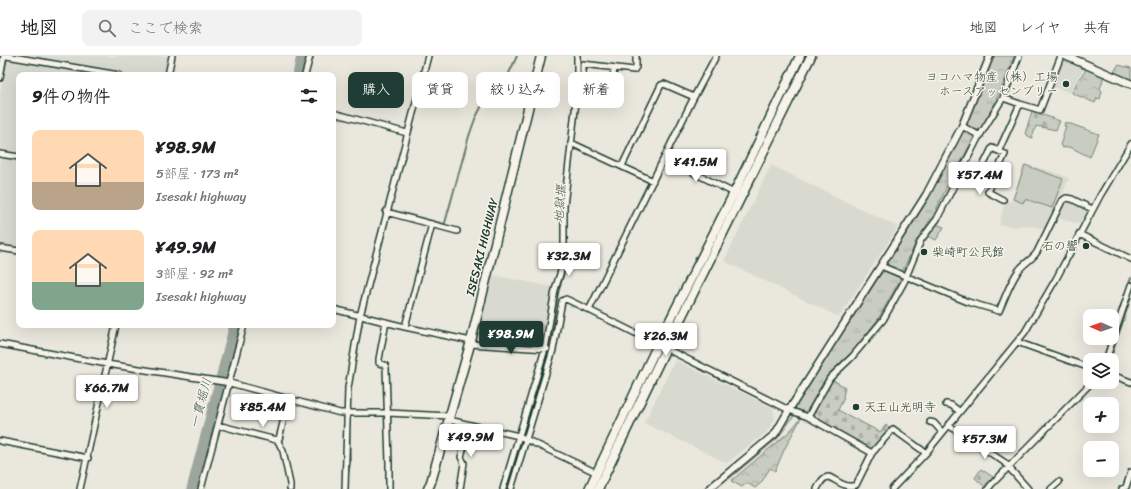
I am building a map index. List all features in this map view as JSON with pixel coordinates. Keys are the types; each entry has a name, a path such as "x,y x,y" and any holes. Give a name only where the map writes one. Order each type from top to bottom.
{"main road":[{"name":"ISESAKI HIGHWAY","path":"428,489 471,342 541,56"},
{"path":"598,489 662,346 800,56"},
{"path":"589,489 811,56"},
{"path":"1066,56 1131,84"}],"street":[{"path":"0,78 5,56 102,72"},
{"path":"169,72 172,56"},
{"path":"306,72 310,56"},
{"path":"345,489 346,412 350,375 360,316 428,56"},
{"path":"577,56 580,72"},
{"path":"580,72 583,64 634,70 636,67 636,56"},
{"path":"590,310 694,97 716,56"},
{"path":"709,489 775,434 926,195 962,126 990,56"},
{"path":"808,418 830,378 852,357 883,320 904,282 922,240 937,219 977,140 1003,98 1020,56"},
{"path":"1003,98 1040,110 1061,56"},
{"path":"614,68 614,72"},
{"path":"622,166 661,85 664,84 694,97"},
{"path":"999,150 1020,104"},
{"path":"503,489 545,349 555,290 564,261 564,206 575,108"},
{"path":"336,115 407,133"},
{"path":"962,126 980,136"},
{"path":"571,143 653,182"},
{"path":"892,489 926,453 1025,332 1056,279 1092,209 1131,144"},
{"path":"982,168 992,148 1006,154 988,192 1003,200"},
{"path":"0,154 16,157"},
{"path":"665,158 734,193"},
{"path":"882,266 905,277 968,302 999,311 1019,271 1025,264 1033,259 1062,201 1066,198 1072,199 1092,209"},
{"path":"386,212 457,231"},
{"path":"405,327 432,224"},
{"path":"1079,234 1131,259"},
{"path":"0,248 16,251"},
{"path":"1108,353 1131,286"},
{"path":"511,489 553,350 562,301 566,299 789,410 808,418 872,453"},
{"path":"336,310 471,342 553,350"},
{"path":"386,322 379,362 385,365 386,368 389,489"},
{"path":"80,489 115,328"},
{"path":"201,489 243,328"},
{"path":"1017,342 1083,366"},
{"path":"0,344 108,364 228,383 289,398 340,413 387,413 450,418 470,425 519,436 597,473"},
{"path":"1119,378 1131,382"},
{"path":"988,489 1085,389"},
{"path":"277,439 279,439 289,398"},
{"path":"946,404 951,404 960,411"},
{"path":"930,422 934,423 942,432"},
{"path":"218,425 276,440 277,439"},
{"path":"460,489 464,463 461,457 470,425"},
{"path":"948,425 1004,462 1028,489"},
{"path":"818,489 824,478 829,477 849,489 853,488 856,485 872,453 892,428 926,453"},
{"path":"277,439 282,451 290,489"},
{"path":"0,442 88,458"},
{"path":"1124,489 1131,472"},
{"path":"1051,489 1059,482"}],"shaded area":[{"path":"7,56 169,56 166,72 16,72 16,248 0,245 0,93"},
{"path":"1065,60 1085,67 1080,76 1078,76 1071,93 1050,86 1060,62"},
{"path":"1024,164 1069,178 1061,197 1063,202 1069,202 1088,210 1080,224 1056,218 1047,229 1021,225 1017,227 999,225 1005,201 1011,202"},
{"path":"771,165 898,227 839,317 724,261"},
{"path":"492,275 554,287 544,346 478,342 476,338"},
{"path":"675,360 773,408 775,418 767,432 727,463 644,423"}],"green space":[{"path":"994,56 1014,56 1001,90 981,129 977,130 967,127 966,122"},
{"path":"1118,65 1131,68 1131,83 1113,74"},
{"path":"1087,67 1104,76 1100,89 1102,91 1100,99 1097,98 1095,103 1072,93 1079,78"},
{"path":"1032,111 1060,121 1056,130 1036,126 1032,138 1025,134"},
{"path":"1065,122 1099,134 1090,157 1070,147 1063,148 1060,145 1066,126 1064,126"},
{"path":"964,131 972,134 974,137 961,162 955,170 934,214 917,240 902,272 888,266 888,263 926,202 961,132"},
{"path":"1025,165 1063,179 1052,208 1025,199 1023,203 1013,199"},
{"path":"936,224 944,227 936,240 928,236"},
{"path":"885,271 900,278 900,280 878,319 852,352 827,376 806,412 804,413 795,409 795,406 881,274"},
{"path":"833,380 845,387 844,398 838,410 880,432 886,425 889,428 874,449 872,450 842,435 813,417 813,414"},
{"path":"792,415 794,416 778,438 729,479 725,478 777,435"},
{"path":"801,418 775,471 770,468 761,483 755,488 747,483 742,487 731,481 789,432"},
{"path":"981,469 993,477 985,487 975,478"}],"waterway":[{"name":"一貫堀川","path":"299,72 302,56"},
{"path":"390,213 391,210 444,224 445,223 475,119 489,92 495,87 504,84 517,56"},
{"name":"地獄堰","path":"580,56 581,72"},
{"name":"地獄堰","path":"569,180 578,108"},
{"name":"地獄堰","path":"548,348 558,293 567,263 566,227"},
{"path":"355,358 364,312 374,273"},
{"path":"1128,286 1131,278"},
{"path":"1119,312 1125,294"},
{"path":"1112,353 1131,297"},
{"name":"一貫堀川","path":"192,489 234,328"},
{"path":"1105,353 1108,345"},
{"name":"地獄堰","path":"506,489 547,352"},
{"path":"348,474 350,464 349,428"},
{"path":"348,480 348,489"}],"place":[{"name":"ヨコハマ物産（株）工場 ホースアッセンブリー","path":"1066,84"},
{"name":"石の響","path":"1086,246"},
{"name":"柴崎町公民館","path":"924,252"},
{"name":"天王山光明寺","path":"856,407"}]}
